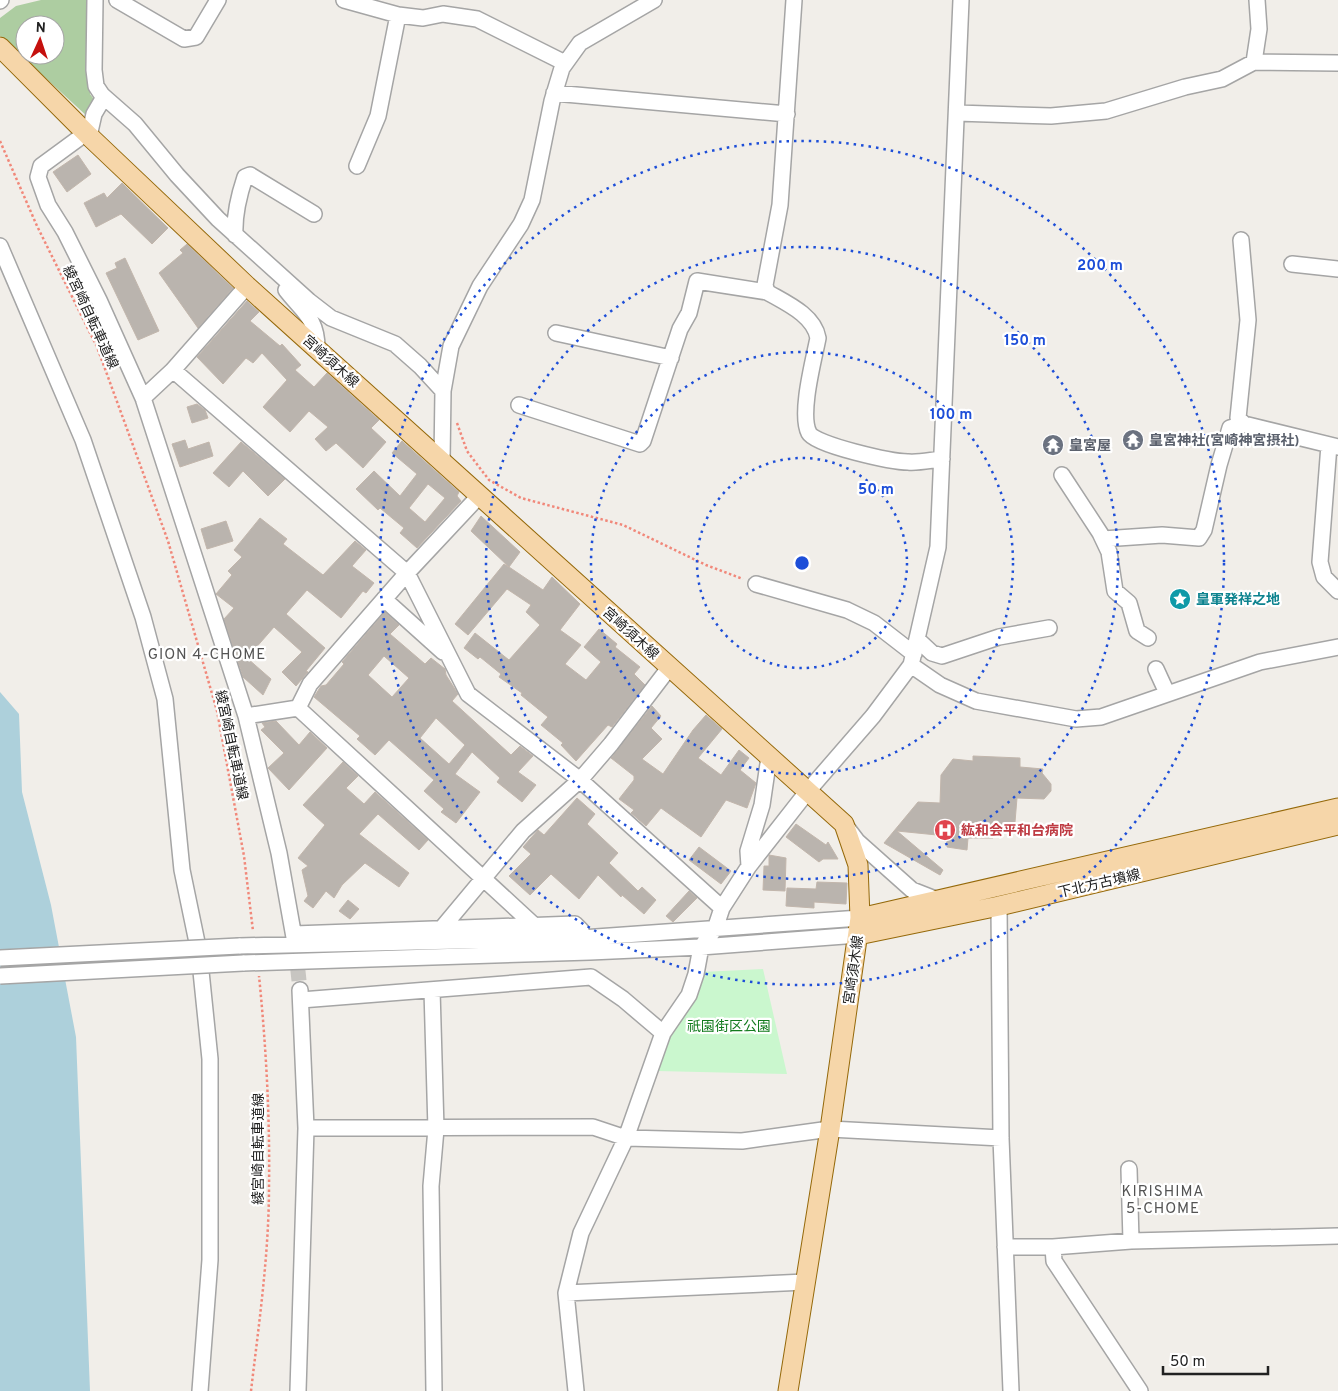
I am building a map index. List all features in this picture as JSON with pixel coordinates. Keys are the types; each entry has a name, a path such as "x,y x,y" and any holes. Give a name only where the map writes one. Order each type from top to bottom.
{"main road":[{"name":"宮崎須木線","path":"0,47 88,135 247,286 844,824 858,865 859,926 830,1128 788,1391"},
{"name":"下北方古墳線","path":"859,926 940,901 1338,808"},
{"name":"下北方古墳線","path":"859,926 999,906 1338,825"}],"street":[{"path":"95,0 96,86 104,97 135,124 177,175 236,235 284,279 331,318 395,344 420,366 443,391"},
{"path":"117,0 184,38 196,37 218,0"},
{"path":"344,0 398,15 423,18 443,14 477,19 565,63"},
{"path":"442,460 443,391 451,346 480,286 521,224 532,200 554,93 565,63 580,43 654,0"},
{"path":"767,292 765,285 780,205 794,0"},
{"path":"576,1391 566,1293 581,1233 626,1138 664,1033 689,995 696,974 700,947 715,929 722,908 750,866 807,792 873,716 914,653 938,547 961,0"},
{"path":"1254,62 1259,29 1257,0"},
{"path":"357,166 378,116 398,15"},
{"path":"957,113 1051,116 1106,111 1185,86 1222,79 1254,62 1338,63"},
{"path":"554,93 787,114"},
{"path":"104,97 94,114 88,135 41,166 38,177 48,205 65,232 99,300 144,398 246,716 279,853 295,938 442,928 536,927 575,924 581,930 582,938"},
{"path":"236,235 235,221 243,185 246,177 250,175 314,214"},
{"path":"1241,240 1248,320 1238,418 1244,424"},
{"path":"0,246 83,440 143,617 165,699 182,870 199,952 210,1059 210,1260 200,1391"},
{"path":"1292,264 1338,268"},
{"path":"284,279 285,287 309,318 317,332 317,348"},
{"path":"519,405 640,444 643,441 680,329 689,313 697,281 767,292 807,318 816,329 818,338 806,399 807,425 809,433 814,439 854,452 907,462 942,459"},
{"path":"144,398 173,370 247,286"},
{"path":"556,333 671,358"},
{"path":"173,370 407,573 468,694 580,780 722,908"},
{"path":"1103,539 1162,536 1199,538 1204,530 1219,465 1230,428 1244,424 1333,446 1320,562 1324,577 1338,591"},
{"path":"1062,475 1103,539 1109,552 1115,591 1129,603 1137,631 1148,638"},
{"path":"298,708 310,684 407,573 480,494"},
{"path":"756,584 847,610 874,623 914,653 940,685 976,701 1076,719 1101,717 1260,662 1338,646"},
{"path":"384,599 450,658"},
{"path":"914,653 932,653 942,656 999,637 1049,628"},
{"path":"442,928 523,831 580,780 611,744 669,668"},
{"path":"1156,669 1166,693"},
{"path":"246,716 298,708"},
{"path":"298,708 484,877 536,927"},
{"path":"750,866 748,851 762,805 769,757"},
{"path":"844,824 857,841 912,890 940,901"},
{"path":"999,906 1001,1138 1011,1391"},
{"path":"0,958 239,946 582,938 715,929 859,926"},
{"path":"0,976 243,963 700,947 859,926"},
{"path":"590,952 591,978"},
{"path":"298,1391 306,1128 301,995 432,990 591,978 622,999 664,1033"},
{"path":"432,990 436,1129 431,1186 434,1391"},
{"path":"306,1128 593,1127 626,1138 742,1141 830,1128 1001,1138"},
{"path":"1129,1169 1131,1241"},
{"path":"1005,1247 1053,1247 1131,1241 1338,1236"},
{"path":"1053,1247 1054,1261 1140,1391"},
{"path":"566,1293 805,1282"}],"path":[{"name":"綾宮崎自転車道線","path":"0,141 37,226 97,347 168,541 217,711 244,856 254,933"},
{"path":"455,416 467,451 489,480 521,498 623,525 706,565 756,584"},
{"name":"綾宮崎自転車道線","path":"251,1391 266,1251 269,1186 266,1052 258,971"}],"green space":[{"path":"41,0 89,0 90,94 96,102 88,117 32,65 65,65 65,15 15,15 15,50 0,36 0,18 16,6"},
{"name":"祇園街区公園","path":"763,969 787,1074 657,1071 668,1037 702,972"}],"water":[{"path":"0,692 19,714 22,792 51,905 76,1037 90,1391 0,1391"}],"building":[{"path":"78,155 91,174 67,192 53,172"},
{"path":"122,183 168,228 152,244 121,214 96,227 84,203 104,193 107,198"},
{"path":"187,244 233,288 198,328 159,273 183,253 180,250"},
{"path":"125,258 159,331 138,340 106,273 117,268 115,263"},
{"path":"247,301 259,312 250,321 280,346 282,344 301,365 295,370 314,387 327,373 379,420 371,428 386,442 363,468 336,443 326,451 315,439 328,427 309,411 290,432 263,407 287,380 262,353 253,363 246,358 223,384 197,357"},
{"path":"197,404 205,410 208,418 192,423 187,407"},
{"path":"185,440 188,449 209,442 213,456 180,467 172,444"},
{"path":"402,441 459,492 457,496 461,501 417,548 400,533 404,528 380,508 378,510 356,489 374,471 400,496 417,474 392,453","holes":["428,484 445,498 425,522 409,508"]},
{"path":"241,442 285,479 268,496 243,471 229,487 213,473"},
{"path":"481,516 520,552 509,567 471,531"},
{"path":"260,518 287,539 283,544 323,575 355,541 366,550 352,566 374,583 366,593 363,591 341,618 307,590 286,614 325,648 296,686 282,672 302,652 274,627 247,658 271,679 263,695 243,677 224,619 234,608 216,594 232,575 228,571 242,557 234,550"},
{"path":"226,521 233,541 207,549 201,529"},
{"path":"504,564 543,590 552,577 580,604 560,630 581,645 565,664 586,680 601,662 584,647 599,629 617,644 615,647 640,667 634,674 645,685 612,727 608,725 576,761 561,745 563,743 541,725 548,717 521,695 522,693 499,677 501,674 480,657 478,659 464,648 475,633 509,660 540,625 526,612 531,605 507,589 468,635 455,624"},
{"path":"385,612 399,625 390,634 425,664 431,658 445,669 446,675 458,694 452,701 511,755 520,746 533,756 518,772 536,785 522,802 497,782 500,778 472,752 455,774 480,792 456,823 441,812 444,809 424,791 434,780 389,740 375,755 357,739 360,736 314,697 321,686 326,685 344,664 342,662","holes":["384,656 409,678 392,697 368,675","436,718 465,745 449,764 420,738"]},
{"path":"652,706 661,716 651,728 662,739 642,759 663,774 693,730 706,715 722,729 698,758 721,775 739,750 749,758 740,770 756,783 747,808 726,800 701,837 661,808 646,826 631,813 634,810 619,799 634,780 634,776 611,758"},
{"path":"276,721 299,745 310,732 327,748 289,790 268,768 284,753 261,730 265,727 262,723"},
{"path":"973,756 1020,758 1020,767 1043,769 1042,773 1051,784 1051,791 1044,799 1017,798 1015,822 1008,823 1008,829 993,828 993,838 968,838 967,850 947,847 947,836 897,831 943,870 940,875 884,843 918,802 940,803 941,775 953,759 973,761"},
{"path":"343,762 358,776 346,788 364,804 375,792 428,840 419,850 378,814 359,834 409,873 399,887 365,863 342,885 334,898 326,891 313,908 304,901 308,896 302,870 308,866 298,858 325,825 303,805"},
{"path":"577,798 595,814 587,824 618,853 609,863 638,891 642,887 656,900 644,914 622,895 621,897 598,875 579,899 551,874 530,895 509,876 531,854 523,847 538,830 544,835"},
{"path":"796,824 826,845 828,842 838,859 823,859 819,862 786,837"},
{"path":"699,847 731,871 721,884 689,860"},
{"path":"769,855 786,858 785,891 763,890 764,866 769,866"},
{"path":"817,882 847,883 846,904 814,902 814,908 786,906 787,888 816,889"},
{"path":"689,891 697,898 673,922 666,916"},
{"path":"348,900 359,909 350,919 339,911"}],"tunnel":[{"path":"295,943 300,990"}],"place":[{"name":"皇宮神社(宮崎神宮摂社)","path":"1133,440"},
{"name":"皇宮屋","path":"1053,445"},
{"name":"皇軍発祥之地","path":"1180,599"},
{"name":"紘和会平和台病院","path":"945,830"}],"district":[{"name":"GION 4-CHOME","path":"207,654"},
{"name":"KIRISHIMA 5-CHOME","path":"1163,1200"}]}
